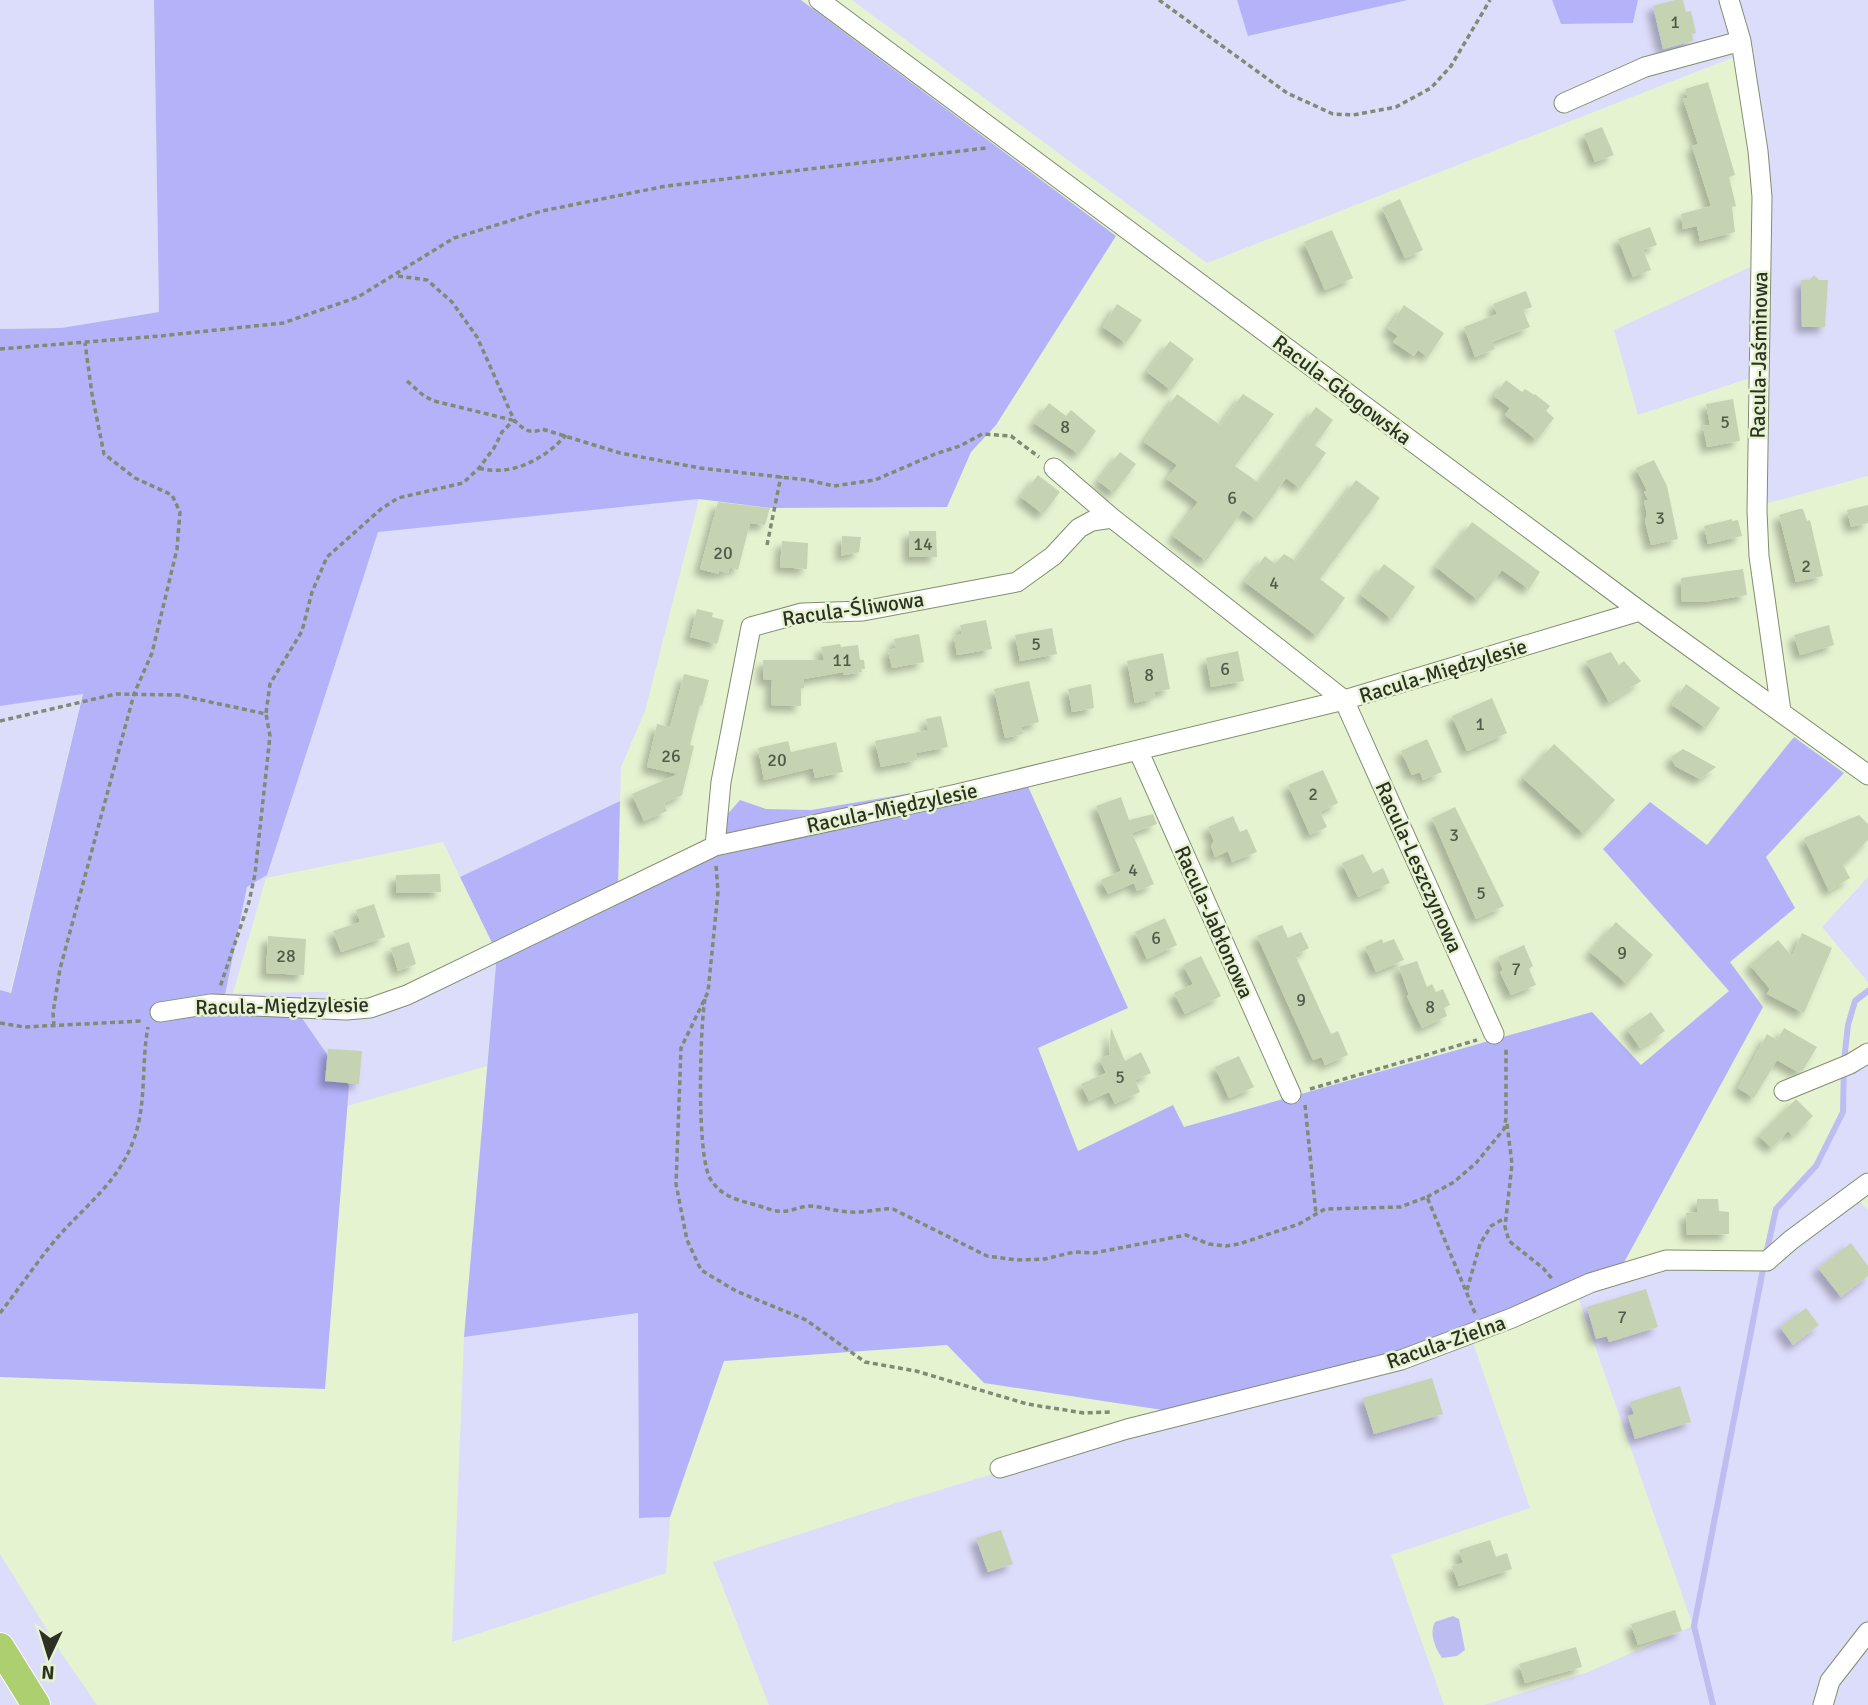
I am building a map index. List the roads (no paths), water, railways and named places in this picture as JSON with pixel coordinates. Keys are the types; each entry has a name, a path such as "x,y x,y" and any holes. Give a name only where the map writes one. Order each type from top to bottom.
{"highway":[{"path":"0,1647 36,1705"}],"street":[{"name":"Racula-Głogowska","path":"819,0 1640,611 1868,775"},
{"name":"Racula-Jaśminowa","path":"1729,0 1741,41 1758,151 1762,197 1757,511 1759,556 1781,712"},
{"path":"1564,103 1645,68 1741,41"},
{"path":"1054,468 1112,518 1344,700"},
{"name":"Racula-Śliwowa","path":"715,846 721,782 751,626 802,613 863,611 1017,582 1053,555 1079,528 1092,521 1112,518"},
{"name":"Racula-Międzylesie","path":"160,1012 211,1004 346,1010 382,1004 407,995 715,846 957,794 1344,700 1640,611"},
{"name":"Racula-Leszczynowa","path":"1344,700 1494,1034"},
{"name":"Racula-Jabłonowa","path":"1138,750 1296,1093"},
{"path":"1784,1091 1868,1053"},
{"name":"Racula-Zielna","path":"1000,1468 1127,1429 1401,1360 1481,1331 1590,1283 1666,1260 1761,1260 1868,1183"},
{"path":"1823,1705 1830,1681 1868,1632"}],"waterway":[{"path":"1713,1705 1694,1626 1765,1259 1776,1209 1816,1166 1843,1112 1848,1025 1855,1001 1868,991"}]}
